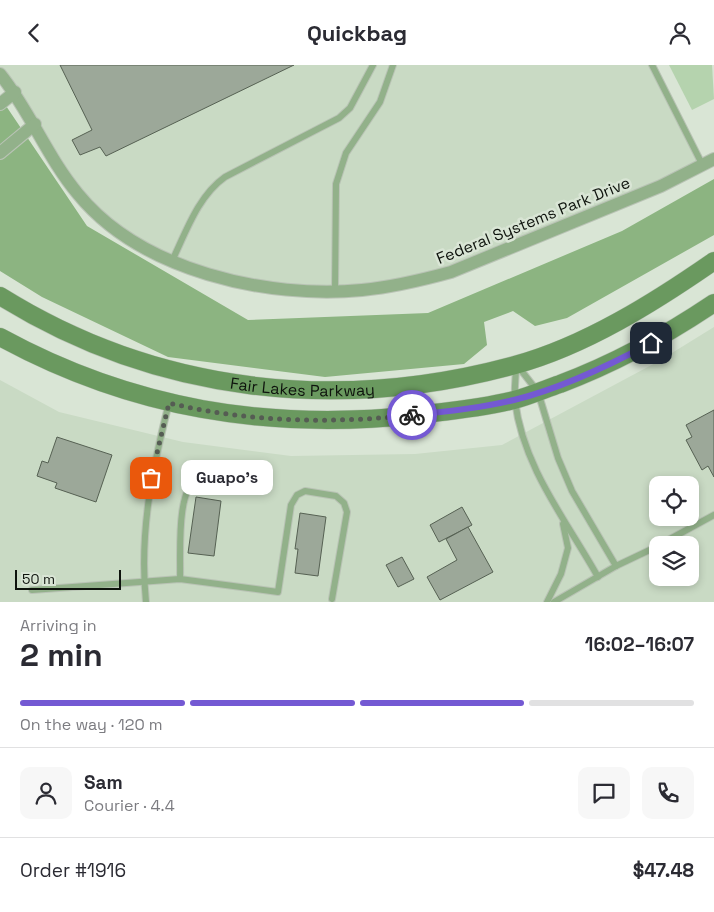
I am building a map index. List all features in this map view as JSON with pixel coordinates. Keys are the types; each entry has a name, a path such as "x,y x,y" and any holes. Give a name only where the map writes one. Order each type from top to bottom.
{"main road":[{"name":"Fair Lakes Parkway","path":"0,297 51,325 104,349 158,367 224,383 298,391 346,391 404,387 516,365 576,341 638,311 714,261"},
{"name":"Fair Lakes Parkway","path":"0,337 68,370 169,403 270,419 320,421 375,419 459,410 515,400 624,358 714,303"}],"street":[{"name":"Federal Systems Park Drive","path":"0,74 35,124 68,182 92,210 127,239 172,261 199,271 268,287 335,291 392,286 451,272 576,223 661,186 708,162"},
{"path":"0,104 15,93"},
{"path":"0,153 35,124"}],"lane":[{"path":"172,261 212,186 225,177 338,118 350,108 373,65"},
{"path":"335,291 336,184 346,153 380,102 393,65"},
{"path":"652,65 708,162"},
{"path":"516,365 538,392 558,458 572,491 616,566"},
{"path":"516,365 515,400 522,434 549,500 598,577"},
{"path":"146,602 142,550 146,514 151,478 169,403"},
{"path":"180,579 182,516 185,493 190,483 200,477 242,481"},
{"path":"32,590 180,579 278,592 291,505 297,495 305,491 336,497 344,503 347,512 332,599"},
{"path":"675,536 714,515"},
{"path":"547,602 561,574 568,548 562,520"},
{"path":"554,602 616,566 649,550"}],"shaded area":[{"path":"0,65 652,65 703,166 430,278 297,290 172,261 92,210 0,74"},
{"path":"714,327 714,602 0,602 0,380 59,412 183,442 291,456 415,454 502,445 659,361"}],"green space":[{"path":"669,65 712,65 714,99 692,110"},
{"path":"0,97 87,226 248,320 428,313 622,231 714,179 714,235 567,318 535,326 513,311 484,322 487,345 464,364 325,377 168,357 42,297 0,271"}],"building":[{"path":"60,65 294,65 106,156 100,147 80,155 72,140 92,130"},
{"path":"714,410 714,477 708,466 702,470 686,440 692,437 686,425"},
{"path":"57,437 112,455 96,502 55,488 57,483 37,476 42,461 48,463"},
{"path":"196,497 221,501 214,556 188,553"},
{"path":"462,507 472,525 439,542 430,525"},
{"path":"300,513 326,517 318,576 295,573 298,549 295,549"},
{"path":"468,527 493,572 440,600 427,577 457,560 446,539"},
{"path":"402,557 414,579 398,587 386,565"}],"way so far":[{"path":"151,478 169,403 191,409 270,419 320,421 375,419 412,415"}],"place":[{"name":"Guapo's","path":"151,478"}],"route":[{"path":"412,415 459,410 515,400 569,381 624,358 651,343"}]}
